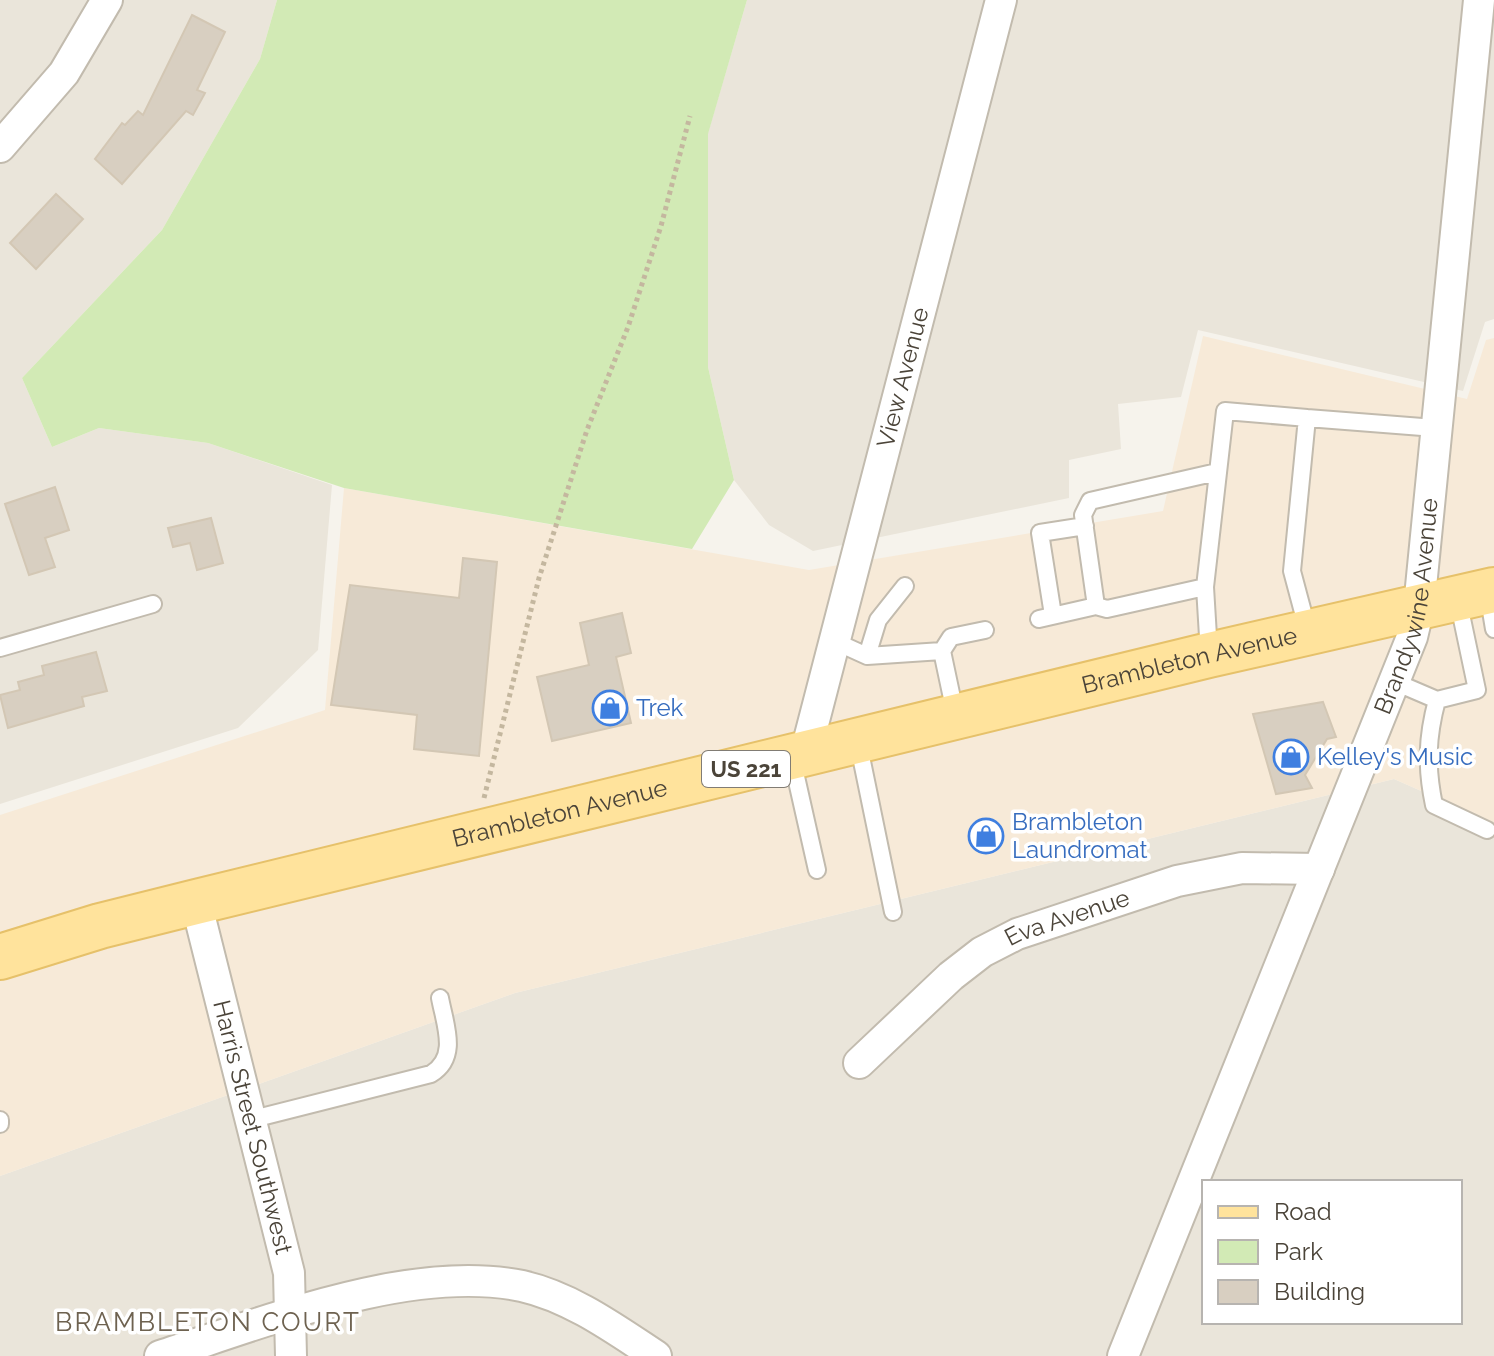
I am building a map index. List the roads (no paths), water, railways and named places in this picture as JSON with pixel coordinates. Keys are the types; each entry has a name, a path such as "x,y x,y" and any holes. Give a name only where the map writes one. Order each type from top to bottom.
{"main road":[{"name":"Brambleton Avenue","path":"0,957 100,926 196,902 1209,655 1470,603"}],"street":[{"path":"0,147 64,73 107,0"},
{"name":"View Avenue","path":"798,756 834,641 1001,0"},
{"name":"Brandywine Avenue","path":"1123,1356 1395,682 1470,603 1435,428 1484,36 1479,0"},
{"name":"Eva Avenue","path":"859,1063 951,976 982,952 1017,934 1190,878 1242,868 1319,869"},
{"name":"Harris Street Southwest","path":"196,902 253,1119 289,1273 293,1314 291,1356"},
{"path":"160,1356 293,1314 413,1286 482,1280 524,1287 559,1299 656,1356"}],"lane":[{"path":"1209,655 1205,587 1225,411 1435,428"},
{"path":"1307,418 1292,571 1309,633"},
{"path":"1096,606 1083,515 1090,501 1217,472"},
{"path":"1085,526 1040,533 1046,617 1096,606 1107,609 1205,587"},
{"path":"867,656 878,620 905,586"},
{"path":"1395,682 1437,700 1477,690 1470,603"},
{"path":"0,648 153,604"},
{"path":"956,718 942,651 951,637 985,630"},
{"path":"834,641 867,656 942,651"},
{"path":"1437,700 1428,733 1427,771 1434,805 1487,830"},
{"path":"858,742 893,912"},
{"path":"798,756 817,870"},
{"path":"253,1119 431,1074 442,1068 449,1049 440,998"}],"place":[{"name":"Trek","path":"610,708"},
{"name":"Kelley's Music","path":"1291,757"},
{"name":"Brambleton Laundromat","path":"986,836"}],"district":[{"name":"BRAMBLETON COURT","path":"208,1322"}]}
